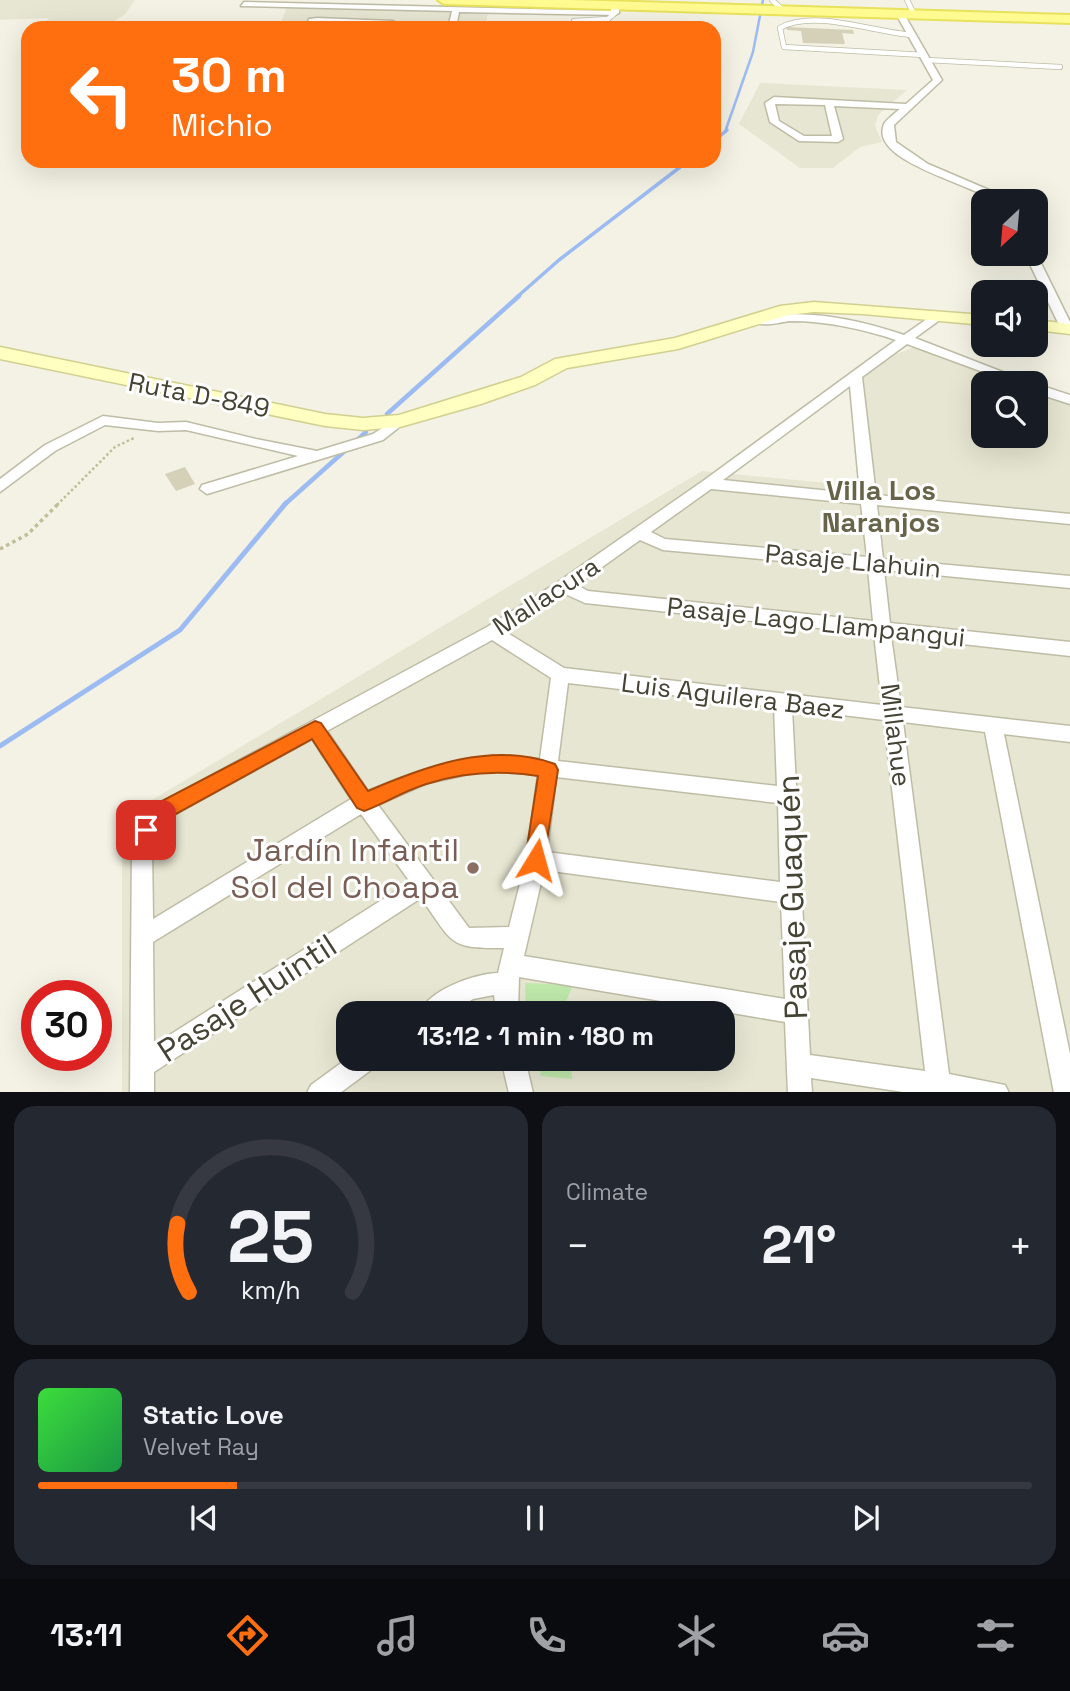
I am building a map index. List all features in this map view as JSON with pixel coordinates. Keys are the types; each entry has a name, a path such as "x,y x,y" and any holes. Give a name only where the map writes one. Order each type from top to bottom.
{"main road":[{"path":"444,0 615,9 777,7 1070,19"},
{"name":"Ruta D-849","path":"0,354 325,420 363,424 400,421 474,400 528,381 562,363 678,343 786,310 814,307 971,319"},
{"path":"1048,327 1068,329"}],"street":[{"path":"244,4 386,7 407,4 456,9 615,9"},
{"path":"379,21 386,7"},
{"path":"454,21 456,9"},
{"path":"907,14 912,35 938,80 889,124 888,134 893,145 929,168 978,189"},
{"path":"829,103 838,139 802,139 775,122 770,103 774,100 907,107"},
{"path":"1037,266 1068,329"},
{"name":"Mallacura","path":"142,937 142,846 146,830 165,810 493,632 564,586 708,484 937,316"},
{"path":"735,326 774,318 804,318 906,340 991,371"},
{"name":"Millahue","path":"856,378 882,630 939,1089"},
{"path":"1048,392 1070,400"},
{"path":"0,487 50,448 103,420 158,427 186,426 256,444 316,455"},
{"path":"207,489 378,437 400,421"},
{"path":"708,484 1070,519"},
{"name":"Pasaje Llahuin","path":"638,533 663,544 1070,582"},
{"name":"Pasaje Lago Llampangui","path":"564,586 585,597 1070,649"},
{"name":"Luis Aguilera Baez","path":"493,632 560,675 1070,734"},
{"path":"508,1001 509,975 536,860 560,675"},
{"name":"Pasaje Guaquén","path":"783,701 800,1092"},
{"path":"993,725 1066,1092"},
{"path":"315,728 423,885 464,937 518,937"},
{"path":"142,1092 142,937 364,802 426,775 474,765 508,763 548,770 788,796"},
{"path":"536,860 791,893"},
{"name":"Pasaje Huintil","path":"142,1066 423,885"},
{"path":"449,1001 462,992 509,975 796,1012"},
{"path":"799,1065 939,1089 982,1092"},
{"path":"320,1092 350,1071"},
{"path":"516,1071 521,1092"}],"lane":[{"path":"906,0 907,14"},
{"path":"573,21 608,19 615,9"},
{"path":"912,35 884,33 845,23 796,20 786,22 780,27 784,47 1059,67"}],"path":[{"path":"0,549 28,534 115,447 158,427"}],"shaded area":[{"path":"0,0 135,0 125,14 114,21 47,21 49,18 0,20"},
{"path":"304,2 489,7 486,21 282,21 288,4"},
{"path":"760,83 907,90 878,115 875,126 882,142 860,147 833,168 800,168 739,124"},
{"path":"922,344 1002,371 971,371 971,448 1048,448 1048,387 1070,394 1070,1092 122,1092 122,818 702,471 859,486 849,373"}],"green space":[{"path":"525,983 573,985 566,1001 526,1001"},
{"path":"540,1071 572,1071 572,1079 541,1076"}],"building":[{"path":"787,27 853,30 854,34 842,33 845,44 803,43 801,31 787,30"},
{"path":"185,467 195,484 176,491 165,474"}],"waterway":[{"path":"725,132 753,52 763,0"},
{"path":"721,135 725,132"},
{"path":"517,297 559,260 679,168"},
{"path":"387,414 519,296"},
{"path":"355,442 366,432"},
{"path":"285,504 348,448"},
{"path":"0,746 180,630 285,504"}],"place":[{"name":"Jardín Infantil Sol del Choapa","path":"473,868"}],"district":[{"name":"Villa Los Naranjos","path":"881,506"}],"route":[{"path":"146,830 165,810 315,728 364,802 426,775 474,765 508,763 548,770 536,860"}]}
